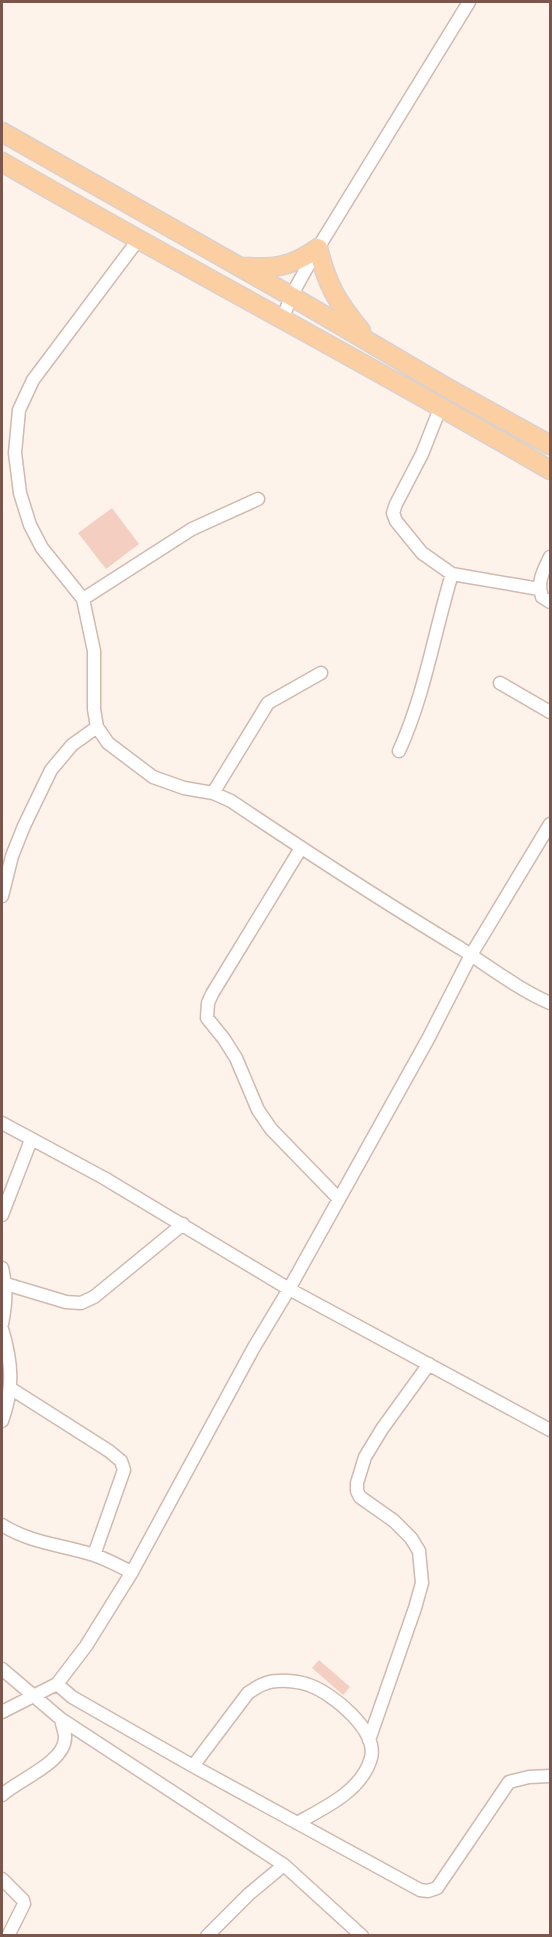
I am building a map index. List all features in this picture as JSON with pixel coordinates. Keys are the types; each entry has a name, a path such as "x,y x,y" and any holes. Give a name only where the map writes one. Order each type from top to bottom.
{"main road":[{"path":"2,132 550,445"},
{"path":"2,162 138,240 441,406 550,470"},
{"path":"240,266 264,268 286,265 300,260 318,248 324,273 339,305 369,342"}],"street":[{"path":"283,318 291,296 318,248 469,2"},
{"path":"138,240 33,380 19,410 15,453 20,494 30,525 42,548 82,599 94,651 94,709 97,727 108,743 153,777 184,788 213,793 231,801 366,892 471,955 529,994 550,1003"},
{"path":"441,406 422,454 393,513 396,521 422,553 452,573 539,589"},
{"path":"82,599 192,528 258,499"},
{"path":"550,557 539,578 542,597 550,602"},
{"path":"399,751 427,675 436,626 452,573"},
{"path":"213,793 268,703 321,673"},
{"path":"500,683 550,712"},
{"path":"2,896 12,856 51,770 72,745 97,727"},
{"path":"2,1712 33,1694 57,1684 86,1646 132,1572 253,1349 290,1289 428,1038 471,955 550,824"},
{"path":"301,848 207,1003 207,1018 236,1058 258,1110 271,1129 339,1198"},
{"path":"2,1123 104,1178 290,1289 550,1430"},
{"path":"2,1215 31,1140"},
{"path":"6,1284 66,1302 81,1303 94,1297 183,1224"},
{"path":"2,1268 6,1284 2,1324"},
{"path":"2,1329 11,1362 10,1388 2,1421"},
{"path":"369,1740 422,1583 419,1551 411,1538 394,1521 360,1497 357,1484 365,1457 382,1429 429,1364"},
{"path":"10,1388 122,1461 123,1470 94,1555"},
{"path":"2,1525 10,1531 46,1544 94,1555 132,1572"},
{"path":"2,1669 61,1719 284,1865 362,1935"},
{"path":"193,1766 248,1693 261,1684 278,1681 309,1685 333,1698 357,1719 369,1740 371,1756 360,1779 336,1802 297,1823"},
{"path":"57,1684 72,1697 193,1766 420,1890 428,1891 437,1888 509,1782 529,1777 550,1776"},
{"path":"2,1795 50,1762 63,1749 66,1737 61,1719"},
{"path":"207,1935 249,1894 284,1865"},
{"path":"2,1879 23,1900 21,1913 8,1935"}],"building":[{"path":"112,508 139,544 106,569 78,533"},
{"path":"319,1660 350,1687 343,1695 312,1668"}]}
